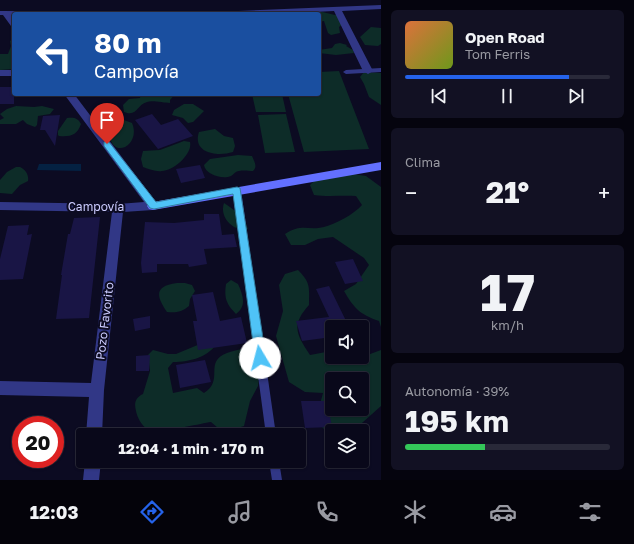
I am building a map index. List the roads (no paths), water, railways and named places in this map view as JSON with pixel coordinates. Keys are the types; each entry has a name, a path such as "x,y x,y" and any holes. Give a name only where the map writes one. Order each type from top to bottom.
{"street":[{"path":"264,12 381,7"},
{"path":"337,9 368,71"},
{"path":"2,13 12,13"},
{"path":"2,13 12,22"},
{"path":"0,73 12,73"},
{"path":"71,96 154,206"},
{"name":"Campovía","path":"0,206 118,208 154,206 237,190 381,166"},
{"name":"Pozo Favorito","path":"94,428 97,390 118,208"},
{"path":"0,388 97,390"},
{"path":"92,480 93,468"}],"lane":[{"path":"346,72 381,70"},
{"path":"237,190 270,428"},
{"path":"275,468 277,480"}],"water":[{"path":"39,164 81,164 81,171 37,170"}]}
